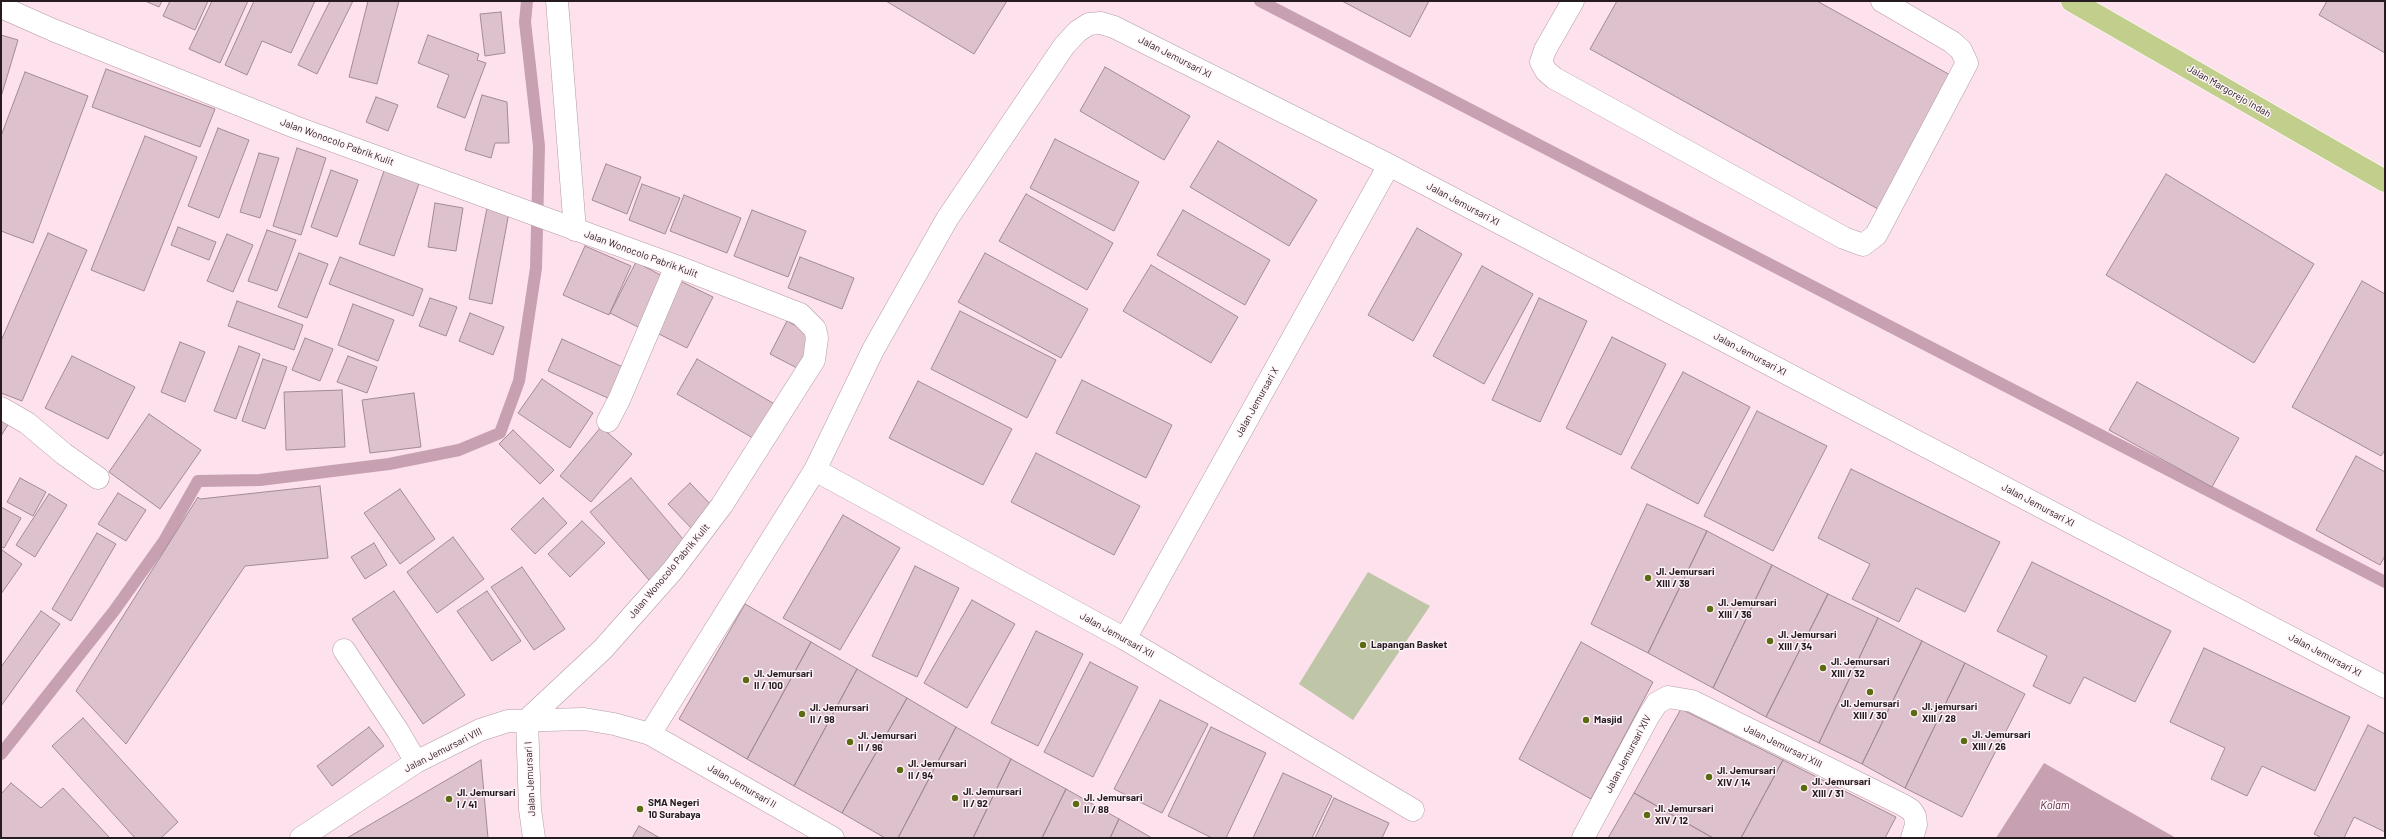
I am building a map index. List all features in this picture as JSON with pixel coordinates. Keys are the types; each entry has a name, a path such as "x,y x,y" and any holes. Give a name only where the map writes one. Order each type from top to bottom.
{"main road":[{"name":"Jalan Margorejo Indah","path":"2072,1 2385,181"}],"street":[{"path":"557,1 569,228"},
{"path":"1574,1 1545,50 1542,62 1546,71 1554,78 1844,238 1863,245 1876,235 1968,63 1961,50 1952,42 1882,1"},
{"name":"Jalan Wonocolo Pabrik Kulit","path":"1,6 54,30 295,127 676,266 800,314 815,329 817,343 814,360 722,506 673,570 603,649 527,720"},
{"name":"Jalan Jemursari XI","path":"650,734 815,470 872,350 947,219 1064,46 1078,31 1089,24 1101,23 1114,27 1389,165 2385,687"},
{"name":"Jalan Jemursari X","path":"1125,639 1389,165"},
{"path":"608,421 619,400 676,266"},
{"path":"1,408 27,423 64,454 98,478"},
{"name":"Jalan Jemursari XII","path":"815,470 1125,639 1413,810"},
{"path":"344,650 398,731 416,762"},
{"name":"Jalan Jemursari XIV","path":"1583,838 1657,703 1668,697 1692,701"},
{"name":"Jalan Jemursari XIII","path":"1692,701 1911,810 1916,824 1912,838"},
{"name":"Jalan Jemursari VIII","path":"301,838 416,762 480,730 508,721 584,719 614,724 650,734"},
{"name":"Jalan Jemursari I","path":"527,720 530,809 534,838"},
{"name":"Jalan Jemursari II","path":"650,734 833,838"}],"green space":[{"name":"Lapangan Basket","path":"1368,572 1430,606 1353,720 1299,684"}],"water":[{"name":"Kolam","path":"2044,763 2176,838 1996,838"}],"building":[{"path":"145,1 162,1 159,7"},
{"path":"170,1 208,1 195,30 163,16"},
{"path":"212,1 248,1 220,63 189,49"},
{"path":"254,1 315,1 291,53 262,41 247,75 225,65"},
{"path":"330,1 353,1 317,74 298,65"},
{"path":"368,1 399,1 377,84 349,77"},
{"path":"886,1 1007,1 974,54"},
{"path":"1342,1 1429,1 1410,37"},
{"path":"1617,1 1817,1 1952,76 1878,209 1590,49"},
{"path":"2327,1 2385,1 2385,53 2319,15"},
{"path":"501,12 505,53 485,56 480,14"},
{"path":"1,35 18,40 1,97"},
{"path":"428,35 479,54 477,60 486,63 465,118 437,107 449,75 418,63"},
{"path":"1105,67 1190,116 1164,160 1080,111"},
{"path":"106,69 215,109 200,147 92,107"},
{"path":"25,72 88,96 33,243 1,231 1,136"},
{"path":"482,95 507,102 509,143 495,143 491,158 465,150"},
{"path":"376,97 398,105 388,131 366,122"},
{"path":"218,128 249,140 219,218 188,206"},
{"path":"145,136 197,157 144,291 91,270"},
{"path":"1055,139 1139,182 1114,231 1030,188"},
{"path":"1218,141 1317,200 1289,246 1190,187"},
{"path":"297,148 326,158 301,235 273,226"},
{"path":"259,153 279,158 260,218 240,212"},
{"path":"606,164 641,177 627,214 592,200"},
{"path":"386,165 421,178 394,256 359,244"},
{"path":"331,170 358,180 337,237 311,227"},
{"path":"2166,174 2314,264 2254,363 2106,275"},
{"path":"642,184 680,198 665,234 629,220"},
{"path":"1026,194 1113,243 1087,290 999,241"},
{"path":"684,195 741,218 727,253 670,231"},
{"path":"435,203 463,208 456,251 428,247"},
{"path":"488,203 510,207 492,304 469,299"},
{"path":"752,210 806,231 788,277 734,256"},
{"path":"1183,210 1270,260 1245,305 1157,255"},
{"path":"178,227 216,242 209,260 171,245"},
{"path":"1417,228 1462,254 1413,341 1368,315"},
{"path":"267,230 296,240 277,291 248,281"},
{"path":"48,233 87,250 22,401 1,393 1,341"},
{"path":"227,234 253,245 233,292 207,281"},
{"path":"585,246 631,266 609,315 563,295"},
{"path":"299,253 328,264 307,318 278,307"},
{"path":"985,253 1088,309 1061,358 958,302"},
{"path":"340,257 423,289 413,316 329,284"},
{"path":"800,257 854,278 842,309 788,288"},
{"path":"636,262 668,279 642,329 610,313"},
{"path":"1151,265 1238,317 1211,363 1123,311"},
{"path":"1482,266 1533,294 1484,384 1433,356"},
{"path":"678,280 713,297 687,348 653,331"},
{"path":"2362,281 2385,294 2385,450 2381,456 2292,407"},
{"path":"430,298 457,307 446,336 419,326"},
{"path":"1539,298 1587,321 1540,422 1492,400"},
{"path":"237,301 303,325 294,350 228,326"},
{"path":"353,304 394,320 378,361 338,345"},
{"path":"960,311 1056,360 1027,418 931,369"},
{"path":"470,313 504,327 493,355 459,341"},
{"path":"787,321 814,335 797,368 770,354"},
{"path":"1612,337 1666,364 1621,455 1566,428"},
{"path":"305,338 333,349 320,381 292,370"},
{"path":"562,339 625,368 610,399 548,371"},
{"path":"180,342 205,352 185,402 161,392"},
{"path":"239,346 260,354 236,419 214,411"},
{"path":"72,356 135,387 108,439 45,408"},
{"path":"348,356 377,367 367,393 337,382"},
{"path":"263,359 287,367 265,429 242,421"},
{"path":"697,359 778,406 758,441 677,394"},
{"path":"1683,372 1750,407 1698,504 1631,468"},
{"path":"542,379 593,413 570,448 518,413"},
{"path":"1082,380 1172,425 1146,478 1056,433"},
{"path":"918,381 1012,429 983,485 889,438"},
{"path":"2137,382 2239,438 2212,487 2109,430"},
{"path":"342,390 345,447 286,450 284,392"},
{"path":"414,393 421,447 370,453 362,400"},
{"path":"1757,411 1827,446 1773,551 1704,516"},
{"path":"149,414 201,450 160,509 109,472"},
{"path":"1,418 9,423 1,436"},
{"path":"601,427 632,454 591,502 560,476"},
{"path":"513,430 554,470 540,484 499,444"},
{"path":"1036,453 1140,506 1114,555 1011,502"},
{"path":"2356,456 2385,472 2385,556 2380,565 2316,530"},
{"path":"1851,469 2000,542 1965,612 1916,588 1899,622 1852,599 1870,564 1818,538"},
{"path":"20,478 46,492 33,516 7,502"},
{"path":"631,478 689,546 649,580 590,512"},
{"path":"690,483 715,509 693,530 668,504"},
{"path":"320,486 328,558 245,566 126,744 76,691 198,497 200,499"},
{"path":"400,489 435,539 400,564 364,513"},
{"path":"118,493 146,510 126,541 98,524"},
{"path":"49,494 67,505 35,557 16,545"},
{"path":"543,498 567,523 535,554 511,529"},
{"name":"Jl. Jemursari XIII / 38","path":"1647,504 1707,531 1648,653 1591,624"},
{"path":"1,507 21,518 4,548 1,547"},
{"path":"843,515 900,548 840,650 783,618"},
{"path":"582,521 605,543 570,577 548,554"},
{"name":"Jl. Jemursari XIII / 36","path":"1707,531 1772,565 1713,688 1648,653"},
{"path":"97,533 116,544 71,621 52,609"},
{"path":"453,537 484,579 437,613 407,572"},
{"path":"374,543 387,565 365,579 351,557"},
{"path":"2,550 22,564 1,594 1,552"},
{"path":"2032,562 2171,631 2135,702 2084,677 2070,704 2033,686 2047,656 1997,631"},
{"name":"Jl. Jemursari XIII / 34","path":"1772,565 1828,594 1766,717 1713,688"},
{"path":"915,566 959,588 917,677 872,656"},
{"path":"522,567 565,629 534,650 491,587"},
{"path":"394,591 465,695 423,724 352,619"},
{"path":"487,591 521,641 492,661 457,611"},
{"name":"Jl. Jemursari XIII / 32","path":"1828,594 1878,618 1819,743 1766,717"},
{"path":"972,600 1015,624 967,708 924,683"},
{"name":"Jl. Jemursari II / 100","path":"745,604 811,642 747,759 679,719"},
{"path":"41,611 60,624 1,706 1,667"},
{"name":"Jl. Jemursari XIII / 30","path":"1878,618 1922,641 1862,764 1819,743"},
{"path":"1036,631 1083,654 1038,746 991,723"},
{"name":"Jl. jemursari XIII / 28","path":"1922,641 1965,663 1905,788 1862,764"},
{"name":"Jl. Jemursari II / 98","path":"811,642 857,669 794,786 747,759"},
{"name":"Masjid","path":"1581,642 1653,682 1591,799 1519,759"},
{"path":"2204,648 2350,717 2315,791 2262,766 2247,796 2211,779 2225,748 2170,722"},
{"path":"1090,662 1138,687 1093,777 1044,752"},
{"name":"Jl. Jemursari XIII / 26","path":"1965,663 2025,694 1962,817 1905,788"},
{"name":"Jl. Jemursari II / 96","path":"857,669 907,698 842,813 794,786"},
{"name":"Jl. Jemursari II / 94","path":"907,698 956,727 898,838 885,838 842,813"},
{"path":"1160,700 1208,724 1162,813 1114,789"},
{"name":"Jl. Jemursari XIV / 14","path":"1681,709 1783,760 1741,838 1713,838 1634,793"},
{"path":"83,718 178,822 161,838 135,838 52,746"},
{"path":"2368,725 2385,734 2385,832 2354,817 2344,838 2322,838 2314,834"},
{"path":"369,727 384,746 332,786 317,766"},
{"name":"Jl. Jemursari II / 92","path":"956,727 1011,759 973,838 898,838"},
{"path":"1211,727 1266,753 1226,838 1212,838 1168,816"},
{"path":"1011,759 1066,789 1042,838 973,838"},
{"name":"Jl. Jemursari I / 41","path":"481,760 488,838 347,838"},
{"name":"Jl. Jemursari XIII / 31","path":"1783,760 1896,817 1885,838 1741,838"},
{"path":"1283,773 1332,796 1312,838 1253,838"},
{"path":"11,783 41,808 63,788 110,838 1,838 1,794"},
{"name":"Jl. Jemursari II / 88","path":"1066,789 1119,819 1110,838 1042,838"},
{"name":"Jl. Jemursari XIV / 12","path":"1634,793 1713,838 1608,838"},
{"path":"1334,798 1389,823 1382,838 1315,838"},
{"path":"1119,819 1152,838 1110,838"},
{"path":"639,826 660,838 632,838"}],"waterway":[{"path":"1,754 114,611 164,541 198,481 260,480 389,464 459,450 500,433 519,381 536,268 539,146 525,22 527,1"},
{"path":"1260,1 2385,582"}],"place":[{"name":"Jl. Jemursari XIII / 38","path":"1648,578"},
{"name":"Jl. Jemursari XIII / 36","path":"1710,609"},
{"name":"Jl. Jemursari XIII / 34","path":"1770,641"},
{"name":"Lapangan Basket","path":"1363,645"},
{"name":"Jl. Jemursari XIII / 32","path":"1823,668"},
{"name":"Jl. Jemursari II / 100","path":"746,680"},
{"name":"Jl. Jemursari XIII / 30","path":"1870,692"},
{"name":"Jl. jemursari XIII / 28","path":"1914,713"},
{"name":"Jl. Jemursari II / 98","path":"802,714"},
{"name":"Masjid","path":"1586,720"},
{"name":"Jl. Jemursari XIII / 26","path":"1964,741"},
{"name":"Jl. Jemursari II / 96","path":"850,742"},
{"name":"Jl. Jemursari II / 94","path":"900,770"},
{"name":"Jl. Jemursari XIV / 14","path":"1709,777"},
{"name":"Jl. Jemursari XIII / 31","path":"1804,788"},
{"name":"Jl. Jemursari II / 92","path":"955,798"},
{"name":"Jl. Jemursari I / 41","path":"449,799"},
{"name":"Jl. Jemursari II / 88","path":"1076,804"},
{"name":"SMA Negeri 10 Surabaya","path":"640,809"},
{"name":"Jl. Jemursari XIV / 12","path":"1647,815"}]}
